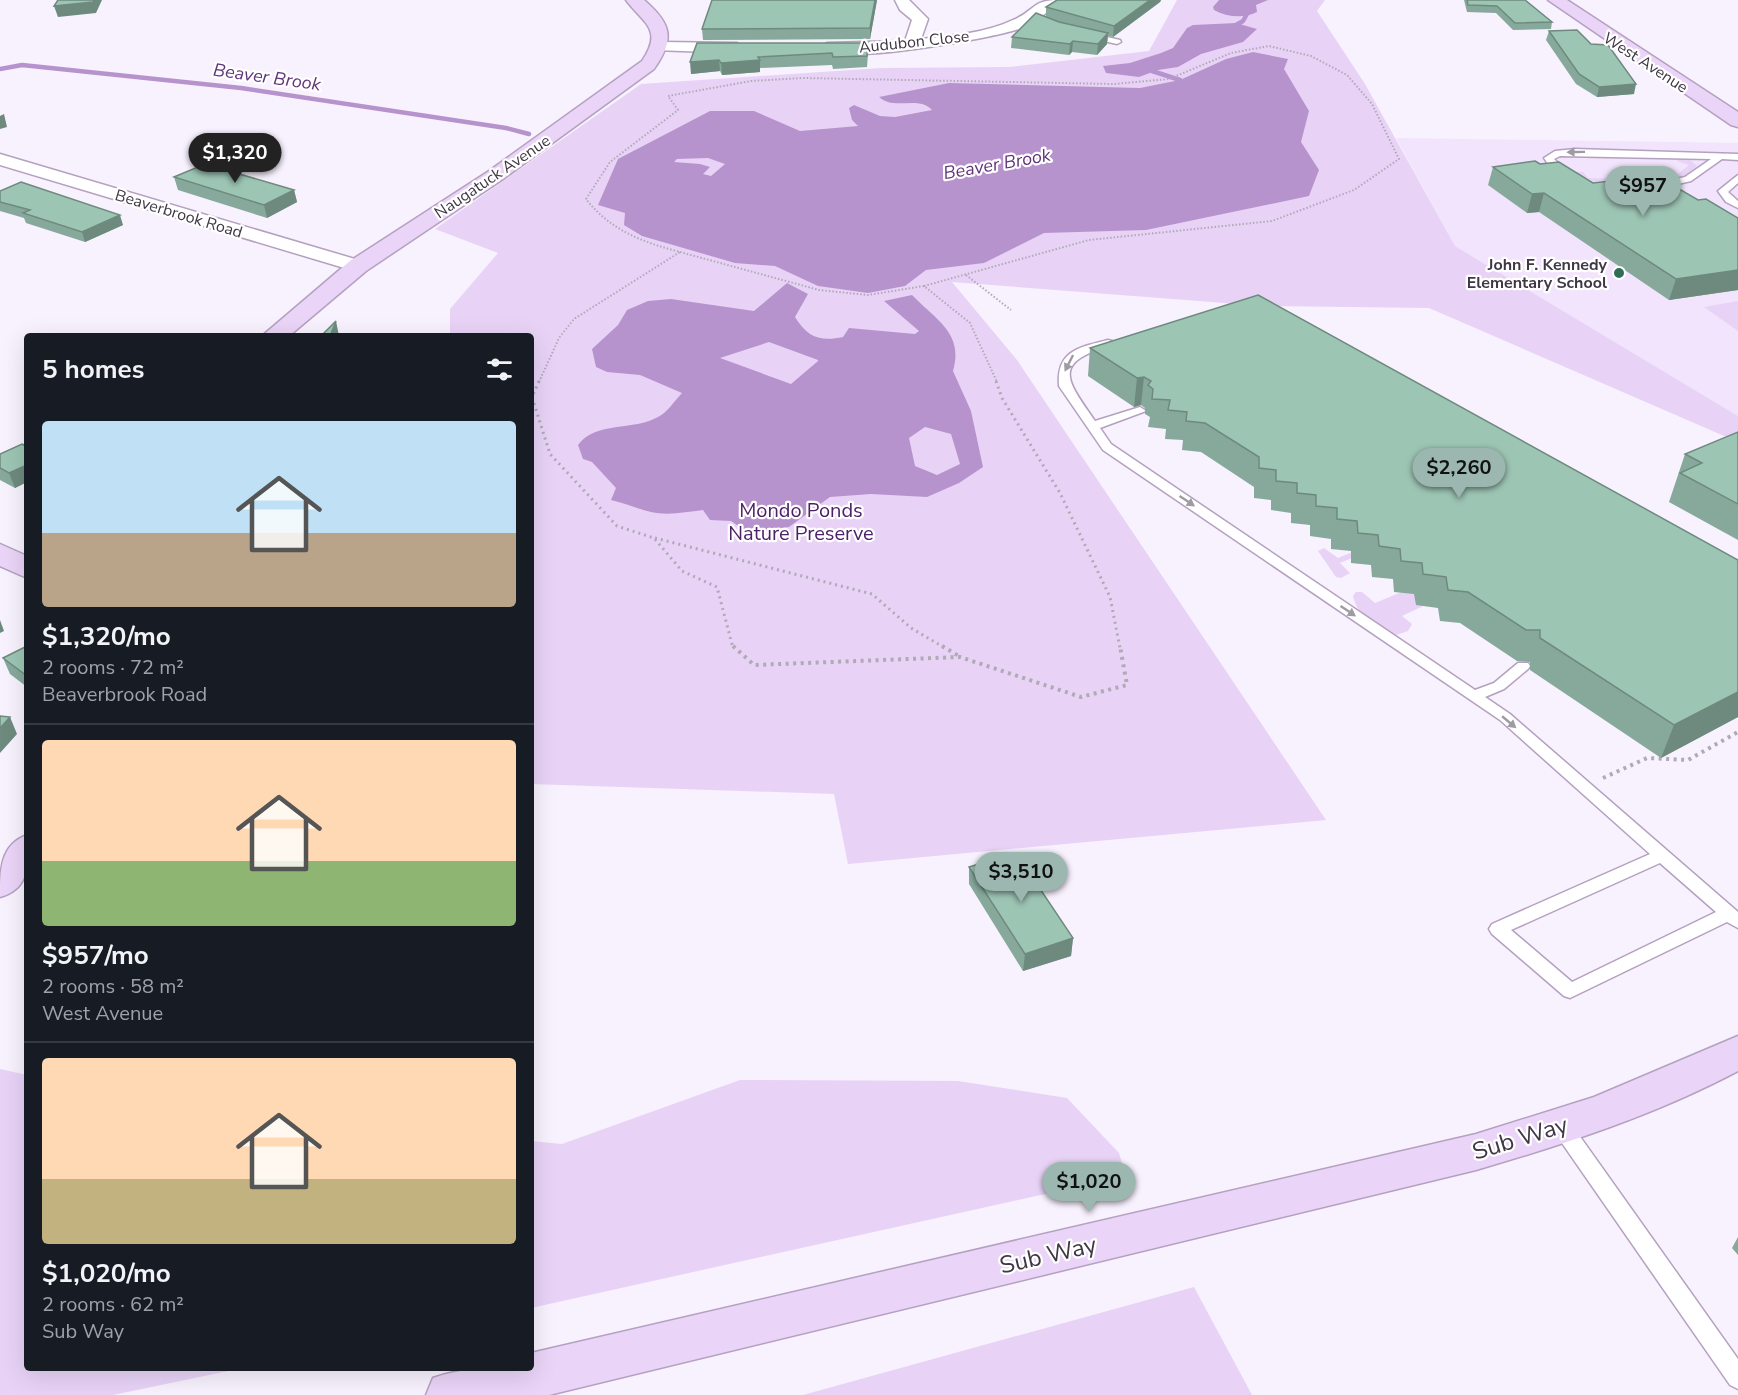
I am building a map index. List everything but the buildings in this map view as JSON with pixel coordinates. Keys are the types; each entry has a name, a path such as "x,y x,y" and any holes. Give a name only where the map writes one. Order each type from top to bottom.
{"main road":[{"path":"634,0 659,26 660,47"},
{"name":"West Avenue","path":"1556,0 1738,121"},
{"name":"Naugatuck Avenue","path":"278,333 358,266 472,191 629,80 648,65 660,47"},
{"path":"0,553 24,567"},
{"path":"0,884 24,852"},
{"name":"Sub Way","path":"452,1395 1416,1168 1562,1127 1654,1092 1738,1052"}],"street":[{"path":"902,0 905,7 920,18 912,44"},
{"name":"Audubon Close","path":"806,48 912,44 1002,29 1037,18 1051,0"},
{"path":"660,47 753,48"},
{"name":"Beaverbrook Road","path":"0,159 358,266"}],"lane":[{"path":"1083,34 1117,42"},
{"path":"1578,183 1553,165 1550,158 1558,153 1575,152 1738,157"},
{"path":"1643,189 1685,183 1694,179 1718,158"},
{"path":"1738,178 1723,191 1729,200 1738,205"},
{"path":"1119,340 1074,354 1067,362 1063,375 1065,386 1107,447 1505,717 1733,918 1570,991 1498,929 1661,856"},
{"path":"1092,426 1140,411"},
{"path":"1473,696 1499,686 1523,666"},
{"path":"1562,1127 1738,1378"}],"path":[{"path":"1269,46 1300,51 1339,67 1367,97 1399,159 1354,190 1272,221 1089,240 924,286 868,295 819,290 680,252 640,243 596,213 586,199 609,162 678,110 668,96 751,81 803,78 1114,84 1169,79 1231,53 1269,46"},
{"path":"534,394 559,338 574,319 680,252"},
{"path":"965,275 1011,310"},
{"path":"534,404 550,454 617,526 872,594 911,628 960,657 1081,697 1127,684 1110,597 1060,493 1002,398 990,363 970,323 924,286"},
{"path":"654,537 682,571 717,587 733,648 754,665 960,657"},
{"path":"1582,787 1647,758 1688,760 1738,732"}],"shaded area":[{"name":"John F. Kennedy Elementary School","path":"1396,138 1738,143 1738,416 1455,246"}],"green space":[{"name":"Mondo Ponds Nature Preserve","path":"1177,0 1325,0 1317,11 1365,84 1455,246 1738,416 1738,442 1429,308 1264,306 952,282 1017,360 1326,820 848,864 834,794 534,784 534,333 450,333 450,309 498,253 435,229 641,84 881,68 1009,67 1149,51"},
{"path":"1679,158 1689,159 1697,166 1685,176 1667,181 1597,183 1575,172 1583,172 1588,178 1659,180 1657,174 1674,177 1689,165 1677,161"},
{"path":"1738,301 1738,331 1704,307"},
{"path":"1509,487 1514,490 1340,563 1350,573 1341,578 1336,577 1318,551 1324,548 1338,558"},
{"path":"1611,505 1615,516 1402,616 1412,624 1408,631 1393,636 1368,620 1355,604 1353,596 1356,592 1362,592 1375,603"},
{"path":"0,1069 24,1074 24,1371 229,1371 113,1395 0,1395"},
{"path":"740,1080 958,1081 1067,1098 1119,1153 1126,1176 534,1307 534,1141 562,1144"},
{"path":"1194,1287 1252,1395 803,1395"}],"water":[{"path":"1219,0 1268,0 1256,5 1257,12 1230,16 1214,10 1213,7"},
{"path":"1236,23 1257,29 1243,42 1201,54 1178,67 1158,70 1139,77 1106,73 1103,66 1130,63 1173,48 1187,28 1193,25"},
{"path":"1253,52 1288,59 1284,69 1309,111 1301,142 1319,170 1309,196 1146,230 1044,233 984,263 926,270 905,286 868,293 818,286 775,266 735,263 642,236 624,225 625,213 598,205 618,159 710,111 754,111 800,131 858,126 852,120 849,108 854,105 880,116 895,117 932,110 920,104 892,103 879,97 949,83 1140,88 1180,80 1226,59","holes":["708,158 725,164 711,176 703,174 710,167 674,162 677,159"]},
{"path":"787,283 808,294 795,317 804,329 815,336 827,339 843,337 849,328 915,334 919,331 884,301 912,295 946,328 951,337 955,347 953,371 971,411 983,467 959,483 927,497 871,494 830,497 789,527 747,532 731,521 710,520 703,510 664,514 611,500 616,488 592,462 583,459 578,445 594,432 638,424 658,417 682,393 640,375 607,372 596,367 592,349 618,325 627,310 648,301 671,299 754,311","holes":["769,342 818,360 818,361 791,384 720,358","925,427 951,434 960,464 937,475 915,466 909,438"]}],"waterway":[{"name":"Beaver Brook","path":"1229,29 1243,21 1255,0"},
{"name":"Beaver Brook","path":"0,69 22,65 241,88 506,128 529,134"},
{"name":"Beaver Brook","path":"1160,66 1152,71 1180,80 1176,90"}],"place":[{"name":"John F. Kennedy Elementary School","path":"1619,273"}]}
